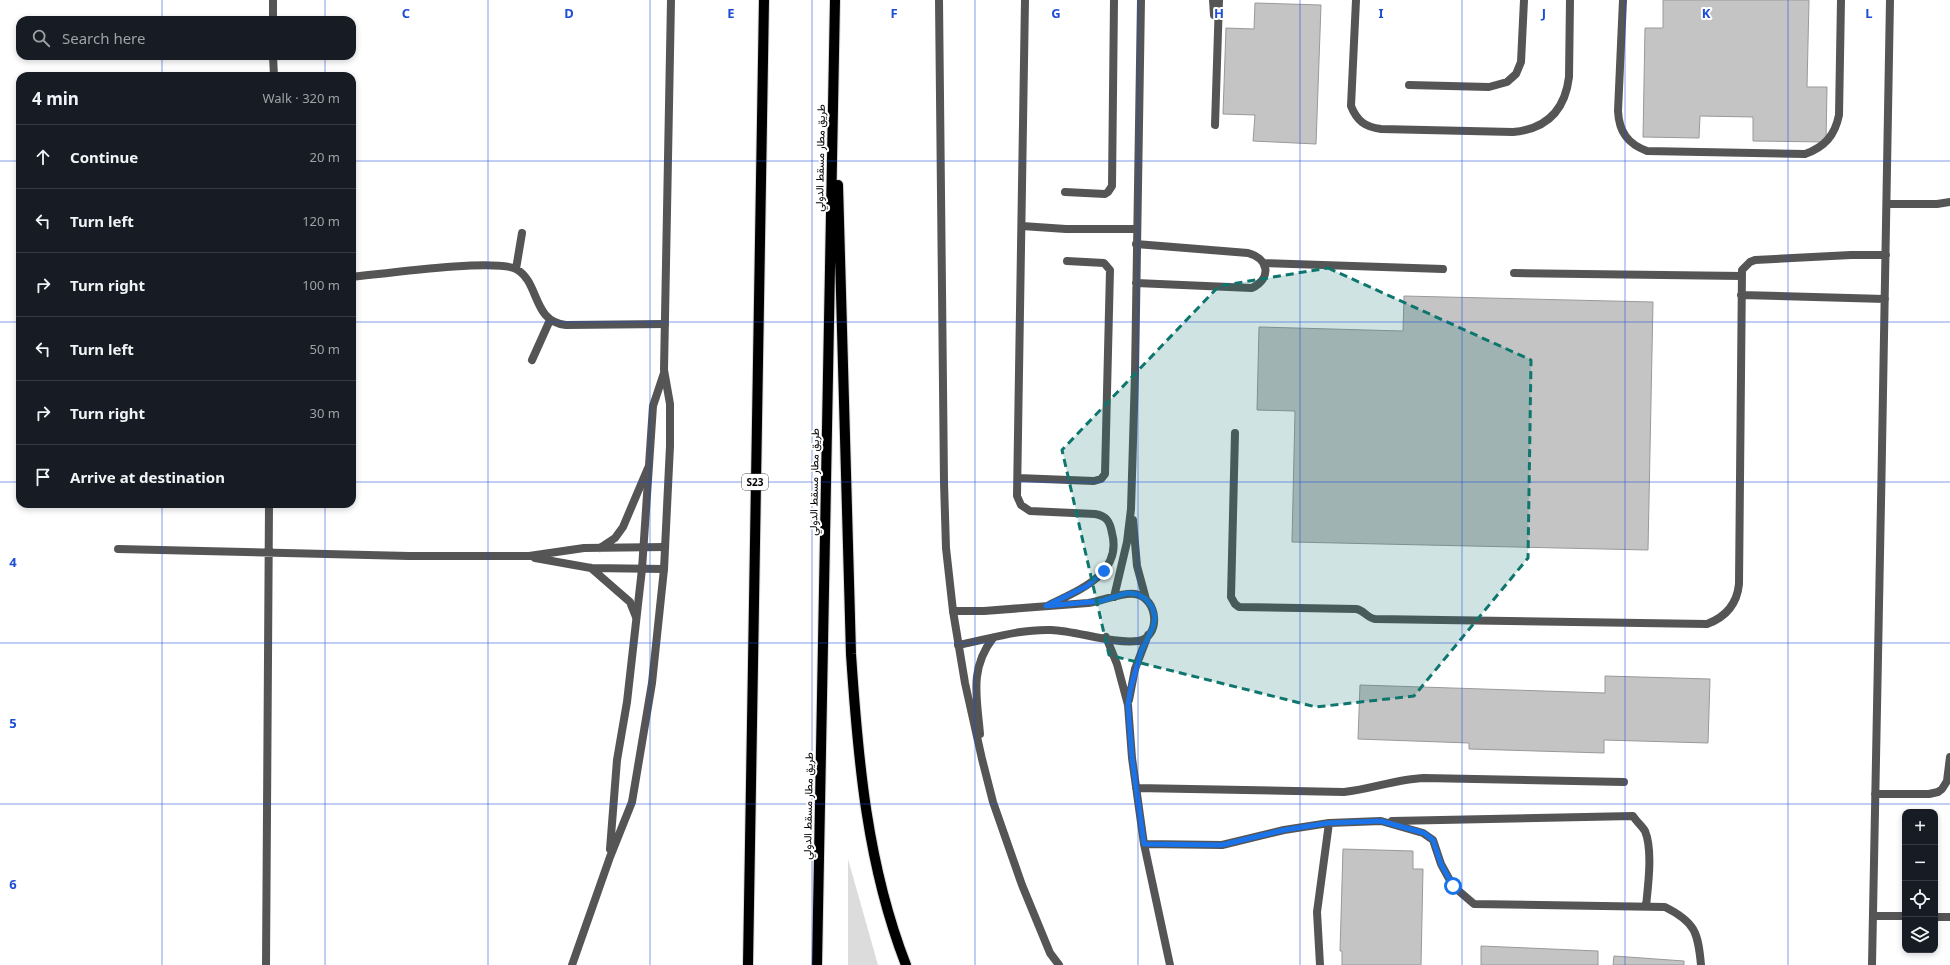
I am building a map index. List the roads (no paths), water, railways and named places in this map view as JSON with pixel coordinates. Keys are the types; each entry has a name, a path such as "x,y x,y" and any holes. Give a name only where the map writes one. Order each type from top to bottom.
{"main road":[{"name":"S23","path":"748,965 764,0"},
{"name":"طريق مطار مسقط الدولي","path":"818,965 835,0"},
{"path":"835,46 851,654 855,720 861,780 870,839 884,897 906,965"}],"street":[{"path":"273,0 273,16"},
{"path":"572,965 610,857 632,802 652,683 664,569 670,432 670,404 664,370 671,0"},
{"path":"939,0 944,474 946,548 953,611 958,645 982,759 1007,844 1050,953 1059,965"},
{"path":"939,28 945,0"},
{"path":"1025,0 1017,496 1025,509 1035,512 1100,514 1107,520 1113,537 1112,555 1104,571 1087,586 1046,606"},
{"path":"1066,192 1105,194 1112,186 1114,0"},
{"path":"1114,597 1126,549 1131,509 1140,0"},
{"path":"1213,0 1217,52"},
{"path":"1215,125 1219,0"},
{"path":"1356,0 1352,106 1355,116 1362,124 1371,128 1381,129 1513,132 1532,129 1548,120 1563,101 1569,77 1570,0"},
{"path":"1409,85 1489,87 1508,82 1516,74 1521,62 1524,0"},
{"path":"1623,0 1618,111 1622,132 1628,141 1647,151 1805,154 1813,151 1827,141 1837,125 1839,115 1841,0"},
{"path":"1872,965 1888,204 1890,0"},
{"path":"273,60 274,72"},
{"path":"1888,204 1938,204 1950,202"},
{"path":"1022,226 1066,229 1136,229"},
{"path":"516,270 522,233"},
{"path":"1136,244 1248,253 1257,256 1264,263 1266,270 1264,278 1259,284 1252,288 1136,283"},
{"path":"1235,433 1231,597 1235,604 1239,607 1356,609 1363,611 1369,617 1375,619 1707,624 1721,618 1732,606 1740,584 1741,295 1742,276 1745,266 1755,260 1851,255 1886,255"},
{"path":"1018,478 1094,481 1101,479 1105,474 1110,270 1104,263 1067,261"},
{"path":"1264,263 1443,269"},
{"path":"356,277 478,265 508,267 516,270 526,278 542,312 550,320 566,325 665,324"},
{"path":"1514,273 1742,276"},
{"path":"1741,295 1885,299"},
{"path":"532,360 550,320"},
{"path":"610,857 617,760 627,702 642,569 653,406 664,370"},
{"path":"600,548 615,538 623,527 648,468"},
{"path":"266,965 269,508"},
{"path":"1128,705 1135,669 1148,635 1153,627 1155,617 1152,607 1146,599 1137,566 1131,509"},
{"path":"118,549 409,556 529,556 584,548 665,547"},
{"path":"529,556 590,568 664,569"},
{"path":"590,568 630,602 636,617"},
{"path":"953,611 984,611 1095,602 1127,593 1137,594 1146,599"},
{"path":"958,645 1012,633 1051,630 1121,641 1140,641 1148,635"},
{"path":"982,759 976,682 977,670 983,653 993,638"},
{"path":"1106,638 1117,664 1128,705 1136,788 1144,844 1170,965"},
{"path":"1875,794 1929,794 1938,792 1947,781 1950,757"},
{"path":"1136,788 1344,792 1418,778 1624,782"},
{"path":"1144,844 1222,845 1284,830 1328,823 1633,816 1644,830 1647,842 1649,866 1646,906"},
{"path":"1381,821 1424,833 1433,840 1441,864 1453,886 1474,904 1665,907 1683,916 1691,924 1700,950 1701,965"},
{"path":"1320,965 1317,912 1328,823"},
{"path":"1873,916 1902,916"},
{"path":"1938,917 1950,917"},
{"path":"1050,953 1051,965"}]}
